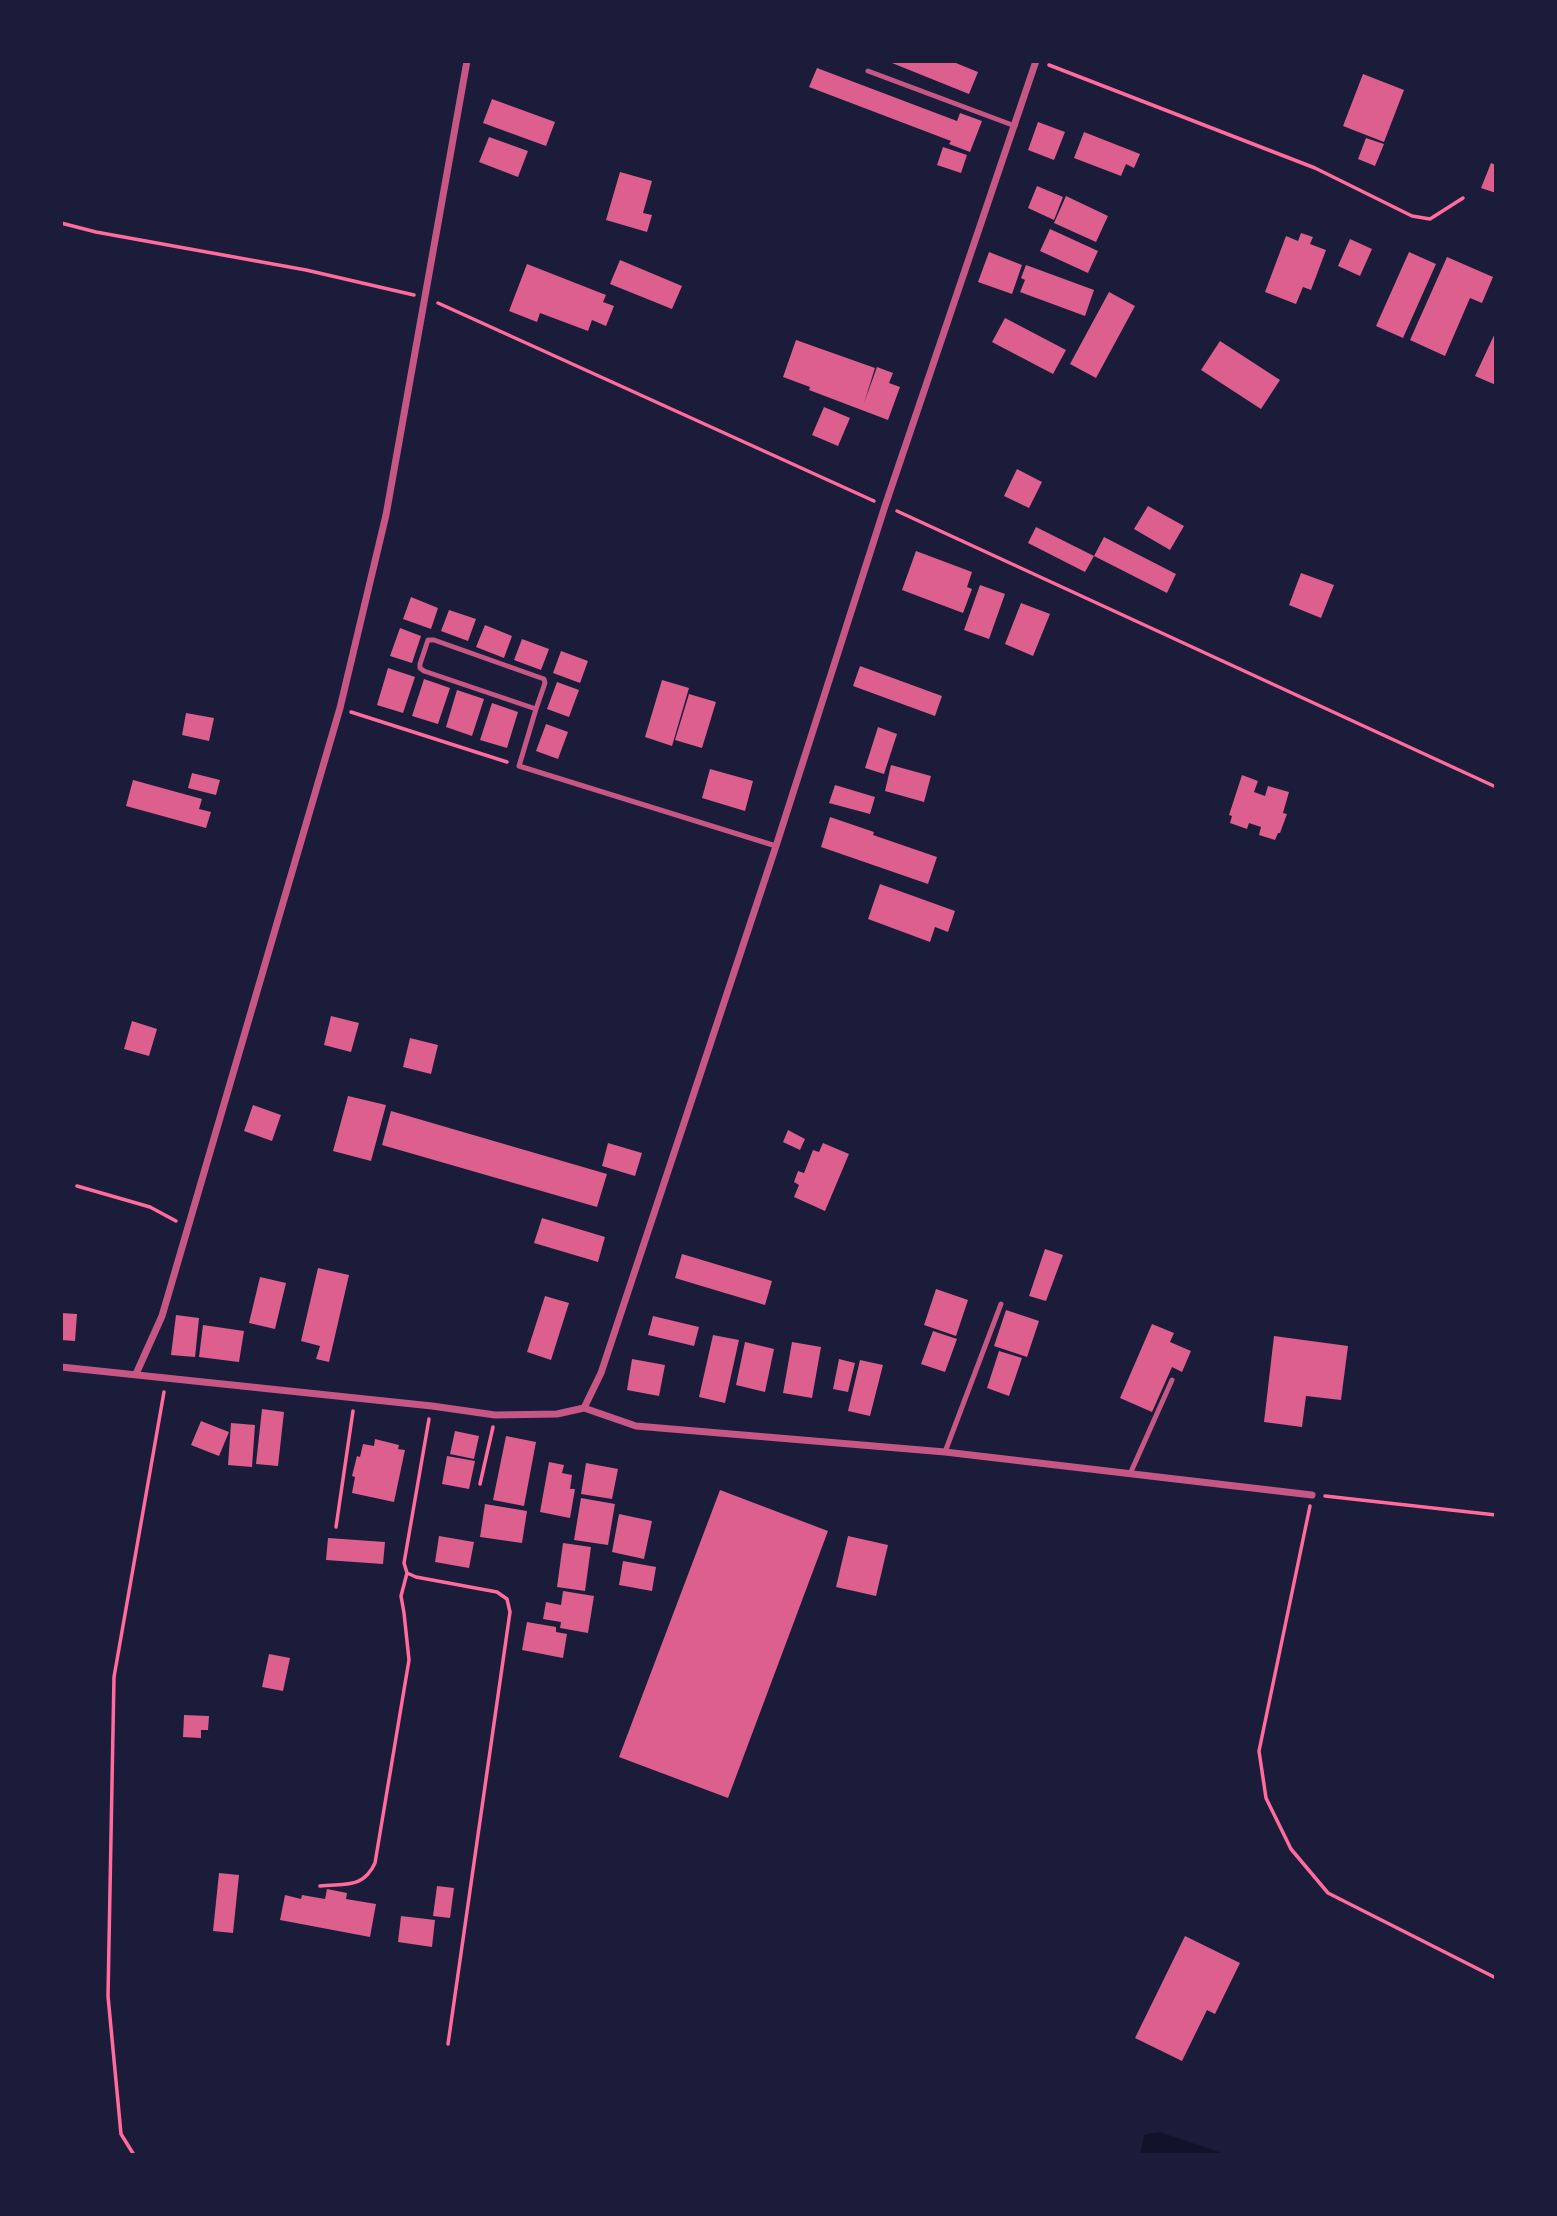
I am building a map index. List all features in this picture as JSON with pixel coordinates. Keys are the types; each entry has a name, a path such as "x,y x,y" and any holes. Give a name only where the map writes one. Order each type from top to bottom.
{"street":[{"path":"136,1374 162,1316 340,708 386,515 467,61"},
{"path":"584,1408 601,1373 776,846 884,506 1039,61"},
{"path":"61,1367 495,1415 557,1413 584,1408 636,1426 946,1452 1312,1494"}],"lane":[{"path":"868,71 1015,126"},
{"path":"536,709 424,671 419,664 428,640 544,678 545,683 519,766 776,846"},
{"path":"946,1452 1001,1304"},
{"path":"1130,1474 1172,1380"}],"path":[{"path":"1039,61 1315,168 1412,216 1430,219 1463,198"},
{"path":"61,223 96,232 306,270 426,297 1496,787"},
{"path":"340,708 519,766"},
{"path":"77,1186 150,1207 188,1228"},
{"path":"134,2155 121,2134 108,1996 114,1677 166,1378"},
{"path":"336,1527 355,1398"},
{"path":"320,1886 363,1881 375,1863 409,1660 401,1596 407,1573 404,1563 432,1406"},
{"path":"480,1484 495,1415"},
{"path":"1496,1515 1312,1494 1259,1751 1266,1798 1291,1849 1328,1893 1496,1978"},
{"path":"407,1573 497,1592 507,1599 510,1612 448,2044"}],"shaded area":[{"path":"1159,2132 1228,2155 1140,2155 1144,2135"}],"building":[{"path":"887,61 951,61 978,72 969,94"},
{"path":"817,68 957,121 960,113 982,121 970,152 949,144 951,141 809,87"},
{"path":"1363,74 1404,90 1384,142 1343,126"},
{"path":"492,99 555,122 546,146 483,123"},
{"path":"1038,122 1065,132 1054,160 1028,150"},
{"path":"1084,132 1140,154 1134,168 1126,164 1121,176 1074,158"},
{"path":"489,137 528,151 518,177 479,162"},
{"path":"1366,138 1384,144 1375,166 1358,159"},
{"path":"943,147 967,155 961,173 937,165"},
{"path":"1491,163 1496,165 1496,193 1481,188"},
{"path":"620,172 652,181 643,213 652,215 647,232 606,220"},
{"path":"1037,186 1063,197 1054,220 1028,208"},
{"path":"1066,196 1108,216 1096,242 1054,223"},
{"path":"1050,229 1098,251 1088,273 1040,251"},
{"path":"1301,233 1313,237 1310,244 1326,250 1311,290 1303,287 1296,304 1265,292 1286,236 1298,241"},
{"path":"1350,239 1372,249 1360,276 1338,266"},
{"path":"989,252 1022,265 1012,294 978,282"},
{"path":"1409,252 1436,264 1403,338 1376,326"},
{"path":"1447,257 1493,277 1482,303 1470,298 1445,356 1410,340"},
{"path":"620,260 682,286 672,309 610,284"},
{"path":"527,264 606,295 603,302 614,306 606,326 592,320 588,331 540,313 537,322 509,311"},
{"path":"1026,265 1094,290 1085,316 1020,292 1025,280 1021,278"},
{"path":"1109,292 1135,306 1096,378 1070,364"},
{"path":"1005,318 1066,350 1053,374 992,342"},
{"path":"1496,331 1496,385 1475,376"},
{"path":"796,340 875,368 864,403 877,367 893,373 889,383 900,387 888,420 809,390 810,387 783,377"},
{"path":"1220,341 1280,380 1261,409 1201,370"},
{"path":"824,407 850,418 838,446 812,435"},
{"path":"1017,469 1042,482 1029,508 1004,496"},
{"path":"1148,506 1184,526 1170,550 1134,529"},
{"path":"1036,527 1094,556 1085,572 1028,543"},
{"path":"1104,537 1176,574 1167,593 1094,556"},
{"path":"916,551 972,572 967,587 972,589 963,613 902,590"},
{"path":"1301,573 1334,585 1321,618 1289,605"},
{"path":"980,585 1005,594 989,639 964,630"},
{"path":"411,597 438,608 431,629 403,619"},
{"path":"1021,603 1050,614 1033,656 1005,644"},
{"path":"449,610 476,619 468,641 441,631"},
{"path":"485,625 512,636 504,658 476,647"},
{"path":"400,628 421,636 412,663 390,656"},
{"path":"522,639 549,649 541,670 514,660"},
{"path":"561,651 588,661 580,683 553,673"},
{"path":"860,666 942,696 935,716 853,686"},
{"path":"388,668 415,677 403,713 377,705"},
{"path":"424,679 450,688 438,724 412,716"},
{"path":"662,680 689,688 672,746 645,737"},
{"path":"557,682 579,690 569,717 547,709"},
{"path":"457,690 484,699 472,736 446,727"},
{"path":"689,694 716,702 702,748 675,740"},
{"path":"492,703 518,712 507,748 480,740"},
{"path":"186,713 214,718 209,741 182,735"},
{"path":"546,724 568,732 558,759 536,751"},
{"path":"878,727 897,734 884,774 865,768"},
{"path":"891,765 931,776 924,802 885,791"},
{"path":"710,769 753,781 745,811 702,798"},
{"path":"192,773 220,780 216,795 188,788"},
{"path":"1242,775 1258,781 1254,792 1265,796 1268,786 1289,792 1283,813 1287,814 1275,840 1259,835 1261,827 1249,823 1247,829 1230,823 1232,816 1229,815"},
{"path":"133,780 202,799 199,809 211,812 206,828 126,806"},
{"path":"835,785 875,797 870,814 829,803"},
{"path":"830,817 937,857 928,884 821,847"},
{"path":"880,884 955,911 948,932 935,927 930,942 868,919"},
{"path":"331,1016 359,1023 351,1052 324,1045"},
{"path":"132,1021 157,1029 149,1056 124,1049"},
{"path":"410,1038 438,1045 431,1074 403,1067"},
{"path":"348,1096 386,1105 371,1161 333,1151"},
{"path":"253,1105 281,1115 272,1141 244,1131"},
{"path":"391,1111 607,1174 597,1207 382,1145"},
{"path":"788,1130 805,1139 800,1150 783,1142"},
{"path":"608,1143 642,1153 635,1176 602,1166"},
{"path":"823,1143 849,1154 825,1211 794,1197 799,1185 794,1182 798,1171 804,1173 813,1150 819,1152"},
{"path":"542,1218 605,1237 598,1262 534,1243"},
{"path":"1045,1249 1063,1255 1046,1301 1029,1296"},
{"path":"682,1254 772,1281 765,1305 675,1278"},
{"path":"318,1268 349,1275 329,1362 316,1359 320,1346 301,1341"},
{"path":"260,1277 286,1283 275,1329 249,1323"},
{"path":"936,1289 968,1300 956,1336 924,1325"},
{"path":"545,1296 569,1303 551,1360 527,1352"},
{"path":"1006,1310 1039,1321 1027,1357 994,1346"},
{"path":"61,1313 77,1314 75,1341 61,1340"},
{"path":"176,1315 199,1318 195,1357 171,1355"},
{"path":"653,1316 699,1327 694,1346 648,1335"},
{"path":"1152,1324 1174,1333 1170,1342 1191,1351 1182,1372 1172,1367 1152,1412 1120,1398"},
{"path":"203,1325 244,1331 239,1362 199,1357"},
{"path":"933,1331 957,1339 945,1372 921,1364"},
{"path":"713,1335 739,1340 725,1403 699,1397"},
{"path":"1274,1336 1348,1346 1341,1400 1306,1396 1302,1427 1264,1422"},
{"path":"745,1342 774,1349 765,1392 736,1385"},
{"path":"792,1342 821,1347 812,1398 783,1393"},
{"path":"999,1351 1022,1358 1009,1396 987,1388"},
{"path":"632,1359 665,1365 659,1396 627,1390"},
{"path":"839,1359 855,1363 848,1392 833,1389"},
{"path":"860,1360 883,1365 870,1416 848,1411"},
{"path":"262,1409 284,1412 278,1466 256,1464"},
{"path":"201,1421 229,1432 219,1456 191,1445"},
{"path":"231,1423 255,1425 252,1467 228,1465"},
{"path":"455,1431 479,1436 474,1459 450,1454"},
{"path":"506,1436 536,1442 524,1506 493,1500"},
{"path":"375,1439 399,1445 398,1449 405,1450 394,1502 352,1493 355,1477 352,1476 357,1456 360,1457 363,1444 374,1446"},
{"path":"447,1456 475,1461 469,1489 442,1484"},
{"path":"549,1462 564,1465 562,1473 572,1475 570,1489 575,1489 570,1518 540,1512"},
{"path":"586,1463 618,1469 612,1499 581,1494"},
{"path":"720,1490 828,1531 728,1798 619,1757"},
{"path":"581,1498 615,1504 608,1545 574,1540"},
{"path":"485,1504 527,1511 522,1543 480,1537"},
{"path":"619,1514 652,1521 644,1559 612,1552"},
{"path":"439,1536 474,1542 469,1568 435,1562"},
{"path":"848,1536 888,1545 876,1596 836,1587"},
{"path":"328,1538 385,1542 383,1564 326,1560"},
{"path":"563,1543 591,1547 585,1591 557,1587"},
{"path":"623,1561 656,1567 652,1591 619,1585"},
{"path":"563,1591 594,1596 588,1633 560,1628 561,1622 543,1619 546,1602 561,1605"},
{"path":"527,1622 556,1627 556,1632 567,1634 563,1658 522,1650"},
{"path":"269,1654 290,1658 283,1691 262,1687"},
{"path":"184,1715 209,1716 208,1730 201,1730 201,1738 183,1737"},
{"path":"219,1873 239,1875 233,1933 213,1931"},
{"path":"437,1886 454,1888 450,1918 433,1916"},
{"path":"327,1889 347,1893 346,1899 376,1904 370,1937 280,1920 285,1895 301,1899 302,1895 325,1899"},
{"path":"401,1916 435,1920 432,1947 398,1942"},
{"path":"1185,1936 1240,1963 1215,2014 1207,2010 1182,2061 1135,2038"}]}
